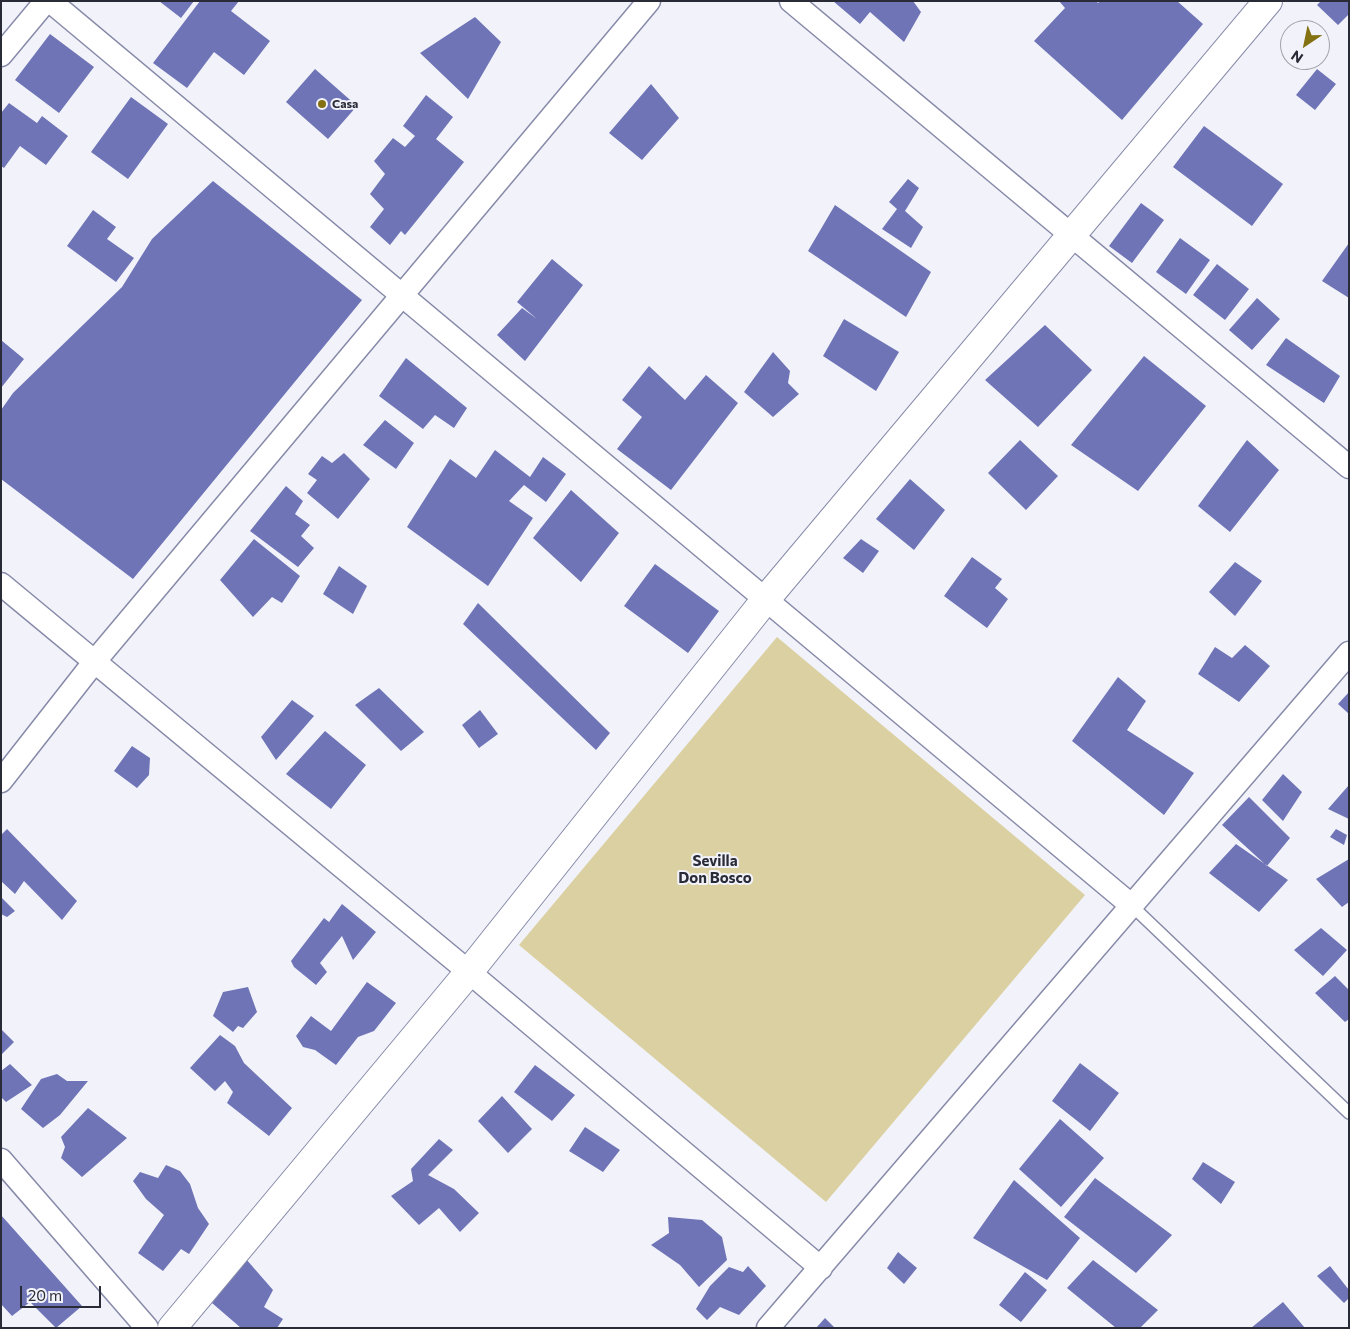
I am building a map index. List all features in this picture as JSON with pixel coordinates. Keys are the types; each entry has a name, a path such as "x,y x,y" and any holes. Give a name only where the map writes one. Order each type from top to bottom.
{"street":[{"path":"1,55 46,1"},
{"path":"50,1 404,295 1131,905"},
{"path":"1,781 95,661 650,1"},
{"path":"791,1 1349,467"},
{"path":"172,1328 469,972 766,600 1268,1"},
{"path":"1,584 469,972 821,1268"},
{"path":"768,1328 1349,652"},
{"path":"1,1160 147,1328"}],"lane":[{"path":"1131,905 1349,1113"}],"shaded area":[{"path":"777,637 1085,895 826,1202 519,945"}],"building":[{"path":"159,1 194,1 181,18"},
{"path":"200,1 239,1 231,11 270,41 244,75 214,52 187,88 153,63"},
{"path":"833,1 913,1 921,12 904,42 870,12 860,24"},
{"path":"1059,1 1096,1 1098,3 1100,1 1177,1 1203,24 1122,120 1034,41 1065,8"},
{"path":"1321,1 1349,1 1349,14 1338,25 1317,5"},
{"path":"475,17 501,42 468,99 420,53"},
{"path":"50,34 94,67 59,113 15,80"},
{"name":"Casa","path":"315,69 357,106 328,139 286,102"},
{"path":"1316,70 1336,84 1315,110 1296,95"},
{"path":"651,84 679,118 642,160 609,133"},
{"path":"426,95 453,117 436,139 464,162 405,235 401,231 390,245 370,227 384,209 370,194 385,174 374,161 393,138 405,147 415,136 403,126"},
{"path":"131,97 168,124 128,179 91,152"},
{"path":"9,103 37,123 42,116 68,136 46,165 20,146 4,168 1,166 1,113"},
{"path":"1204,126 1283,184 1252,226 1173,167"},
{"path":"908,179 919,188 905,211 923,227 911,248 882,229 897,209 889,202"},
{"path":"213,181 362,300 133,579 1,479 1,410 13,393 122,287 152,239"},
{"path":"1141,203 1164,220 1132,263 1109,246"},
{"path":"835,205 931,272 906,317 808,251"},
{"path":"93,210 116,227 107,239 134,258 116,282 67,246"},
{"path":"1180,238 1210,260 1186,294 1156,272"},
{"path":"1349,243 1349,298 1322,281"},
{"path":"552,259 583,285 525,361 497,335 522,308 537,319 517,302"},
{"path":"1217,264 1249,289 1225,320 1193,295"},
{"path":"1257,298 1280,319 1252,350 1229,330"},
{"path":"844,319 899,352 876,391 823,356"},
{"path":"1045,325 1092,370 1038,427 985,380"},
{"path":"1286,338 1340,376 1324,403 1266,365"},
{"path":"1,340 24,359 1,388"},
{"path":"773,352 790,371 788,383 799,394 773,417 744,392"},
{"path":"1144,356 1206,406 1138,491 1071,445"},
{"path":"406,358 467,408 454,428 435,415 423,429 379,396"},
{"path":"649,366 685,400 706,375 738,403 671,490 617,449 642,417 622,400"},
{"path":"385,420 414,443 396,469 363,445"},
{"path":"1020,440 1058,476 1026,510 988,473"},
{"path":"1247,440 1279,470 1230,532 1198,506"},
{"path":"495,450 530,477 543,457 566,474 546,502 524,485 509,501 533,518 488,586 407,527 450,459 476,478"},
{"path":"344,453 370,479 338,519 307,493 317,480 308,474 322,456 332,463"},
{"path":"910,479 945,510 914,550 876,519"},
{"path":"286,486 303,501 295,514 310,525 301,536 314,548 298,567 250,531"},
{"path":"571,490 619,533 581,582 533,538"},
{"path":"254,539 300,576 282,603 272,597 253,617 220,580"},
{"path":"861,539 879,551 863,573 843,558"},
{"path":"972,557 1002,579 995,588 1008,599 987,628 944,596"},
{"path":"1235,562 1262,581 1235,616 1209,592"},
{"path":"655,564 719,611 688,653 624,606"},
{"path":"339,566 367,586 353,614 323,594"},
{"path":"478,603 610,733 596,750 463,624"},
{"path":"1245,645 1270,666 1239,702 1198,674 1215,647 1232,658"},
{"path":"1118,677 1146,701 1127,730 1194,773 1164,815 1072,741"},
{"path":"379,688 424,732 401,751 355,705"},
{"path":"1349,692 1349,714 1338,704"},
{"path":"292,700 314,716 276,760 261,737"},
{"path":"480,710 498,734 479,748 462,725"},
{"path":"325,731 366,765 331,809 286,774"},
{"path":"132,746 150,758 149,775 137,788 114,771"},
{"path":"1283,774 1302,792 1283,821 1262,800"},
{"path":"1349,785 1349,819 1328,809"},
{"path":"1249,797 1290,838 1267,866 1222,825"},
{"path":"7,829 77,901 62,920 24,881 15,894 1,881 1,835"},
{"path":"1336,829 1347,835 1344,845 1330,837"},
{"path":"1236,844 1288,880 1259,912 1209,873"},
{"path":"1349,859 1349,902 1342,907 1316,879"},
{"path":"1,897 15,911 7,917 1,914"},
{"path":"342,904 376,932 353,960 342,936 320,963 327,972 316,985 294,967 291,961 324,918 329,922"},
{"path":"1321,928 1347,950 1323,976 1294,950"},
{"path":"1335,976 1349,990 1349,1019 1345,1022 1315,993"},
{"path":"367,982 396,1003 374,1031 358,1037 336,1065 315,1050 303,1047 296,1036 311,1016 331,1031"},
{"path":"248,987 257,1012 243,1028 238,1026 233,1032 213,1016 223,992"},
{"path":"1,1029 14,1042 1,1055"},
{"path":"220,1035 235,1046 244,1063 292,1108 269,1136 227,1103 233,1092 225,1081 215,1091 190,1068"},
{"path":"1080,1063 1119,1093 1090,1131 1052,1101"},
{"path":"10,1064 32,1085 6,1102 1,1097 1,1071"},
{"path":"535,1065 575,1095 552,1121 514,1092"},
{"path":"57,1074 67,1081 88,1081 60,1115 43,1128 21,1109 41,1079"},
{"path":"502,1096 532,1129 508,1153 478,1121"},
{"path":"88,1108 127,1138 82,1177 61,1158 65,1147 61,1137"},
{"path":"1060,1119 1104,1158 1061,1207 1019,1169"},
{"path":"585,1127 620,1150 603,1172 569,1151"},
{"path":"439,1139 453,1150 428,1175 454,1189 479,1213 460,1232 439,1208 419,1225 391,1196 413,1181 411,1169"},
{"path":"1203,1162 1235,1182 1221,1204 1192,1179"},
{"path":"166,1165 180,1171 190,1184 198,1208 209,1224 189,1254 181,1249 163,1271 138,1253 164,1215 146,1199 133,1181 140,1172 158,1178"},
{"path":"1095,1178 1172,1235 1136,1273 1064,1217"},
{"path":"1014,1180 1080,1238 1047,1280 973,1238"},
{"path":"1,1215 82,1306 56,1328 30,1302 12,1316 1,1304"},
{"path":"668,1217 702,1220 722,1237 727,1260 699,1287 680,1265 651,1245 669,1233"},
{"path":"898,1252 917,1268 904,1284 887,1268"},
{"path":"246,1259 273,1290 264,1307 283,1319 277,1328 241,1328 212,1303"},
{"path":"1093,1260 1158,1310 1140,1328 1116,1328 1067,1288"},
{"path":"748,1266 766,1286 739,1315 720,1307 707,1320 696,1309 710,1286 729,1267 743,1272"},
{"path":"1330,1266 1349,1290 1349,1298 1344,1303 1317,1276"},
{"path":"1025,1272 1047,1290 1021,1322 999,1305"},
{"path":"1283,1302 1305,1328 1251,1328"},
{"path":"825,1318 835,1328 816,1328"}],"place":[{"name":"Casa","path":"322,104"}],"district":[{"name":"Sevilla Don Bosco","path":"715,870"}]}
